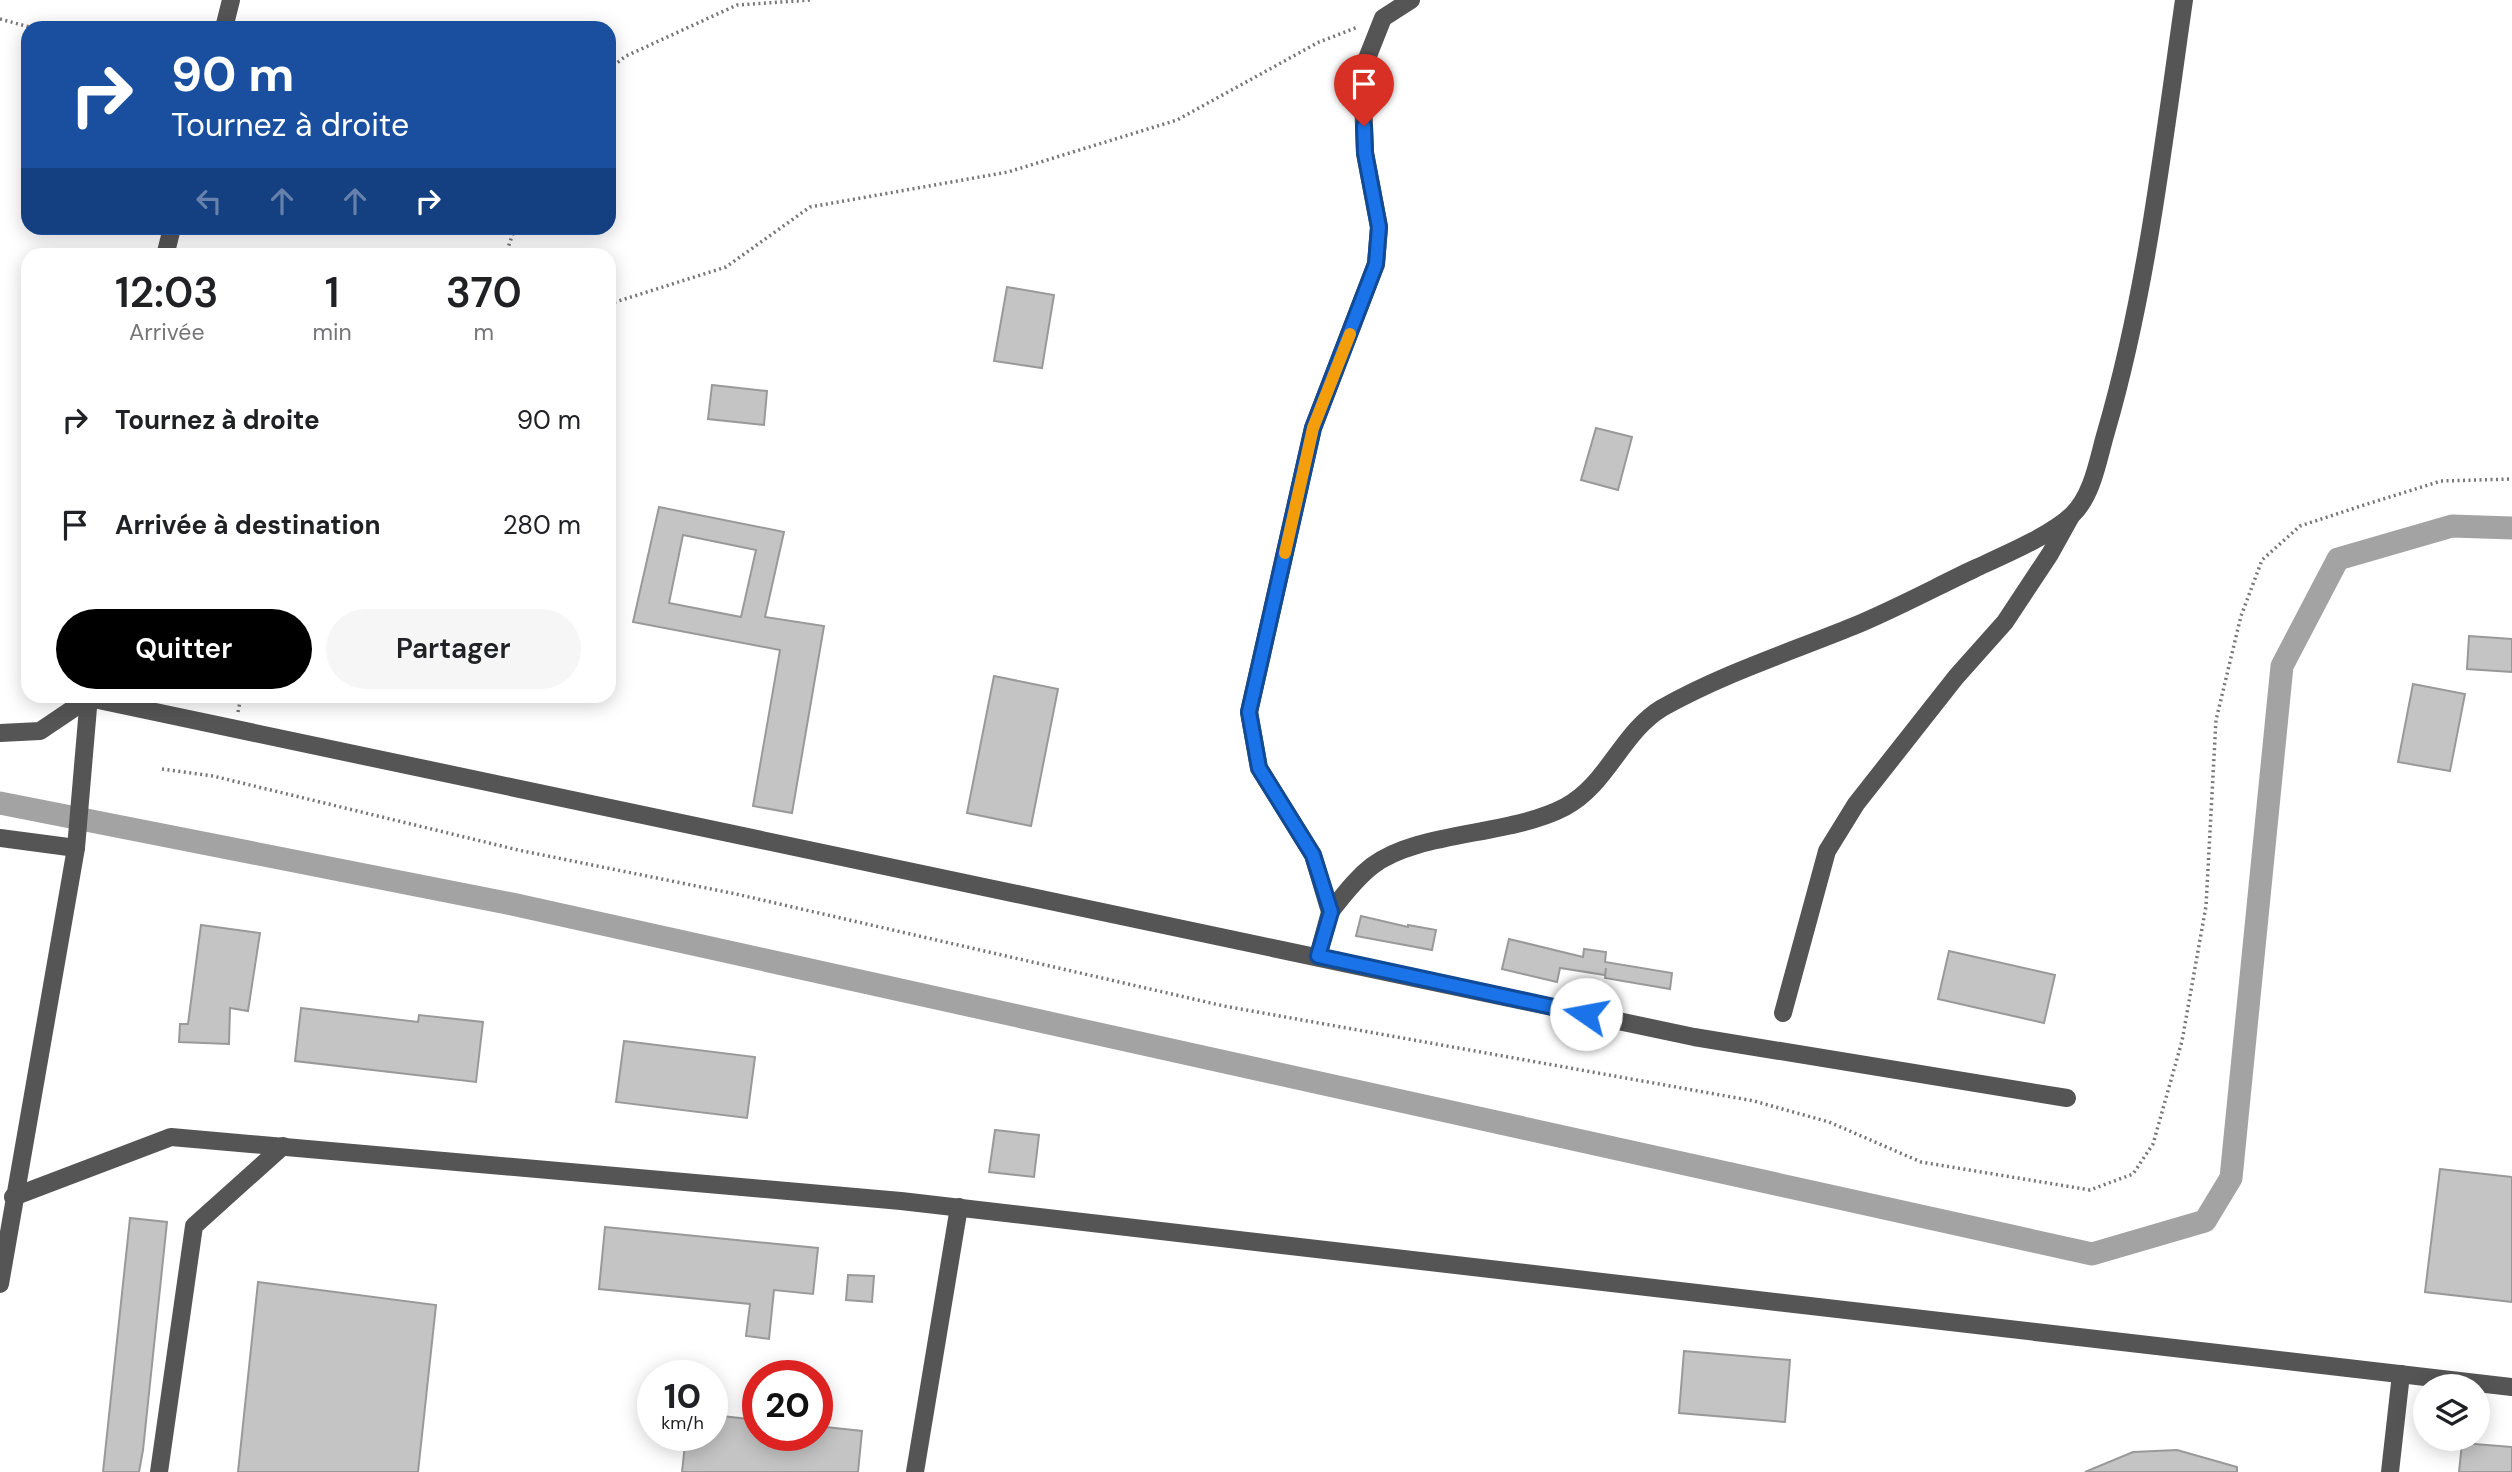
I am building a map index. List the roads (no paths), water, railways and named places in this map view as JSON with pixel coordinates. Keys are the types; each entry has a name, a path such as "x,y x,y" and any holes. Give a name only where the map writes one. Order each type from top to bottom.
{"street":[{"path":"226,21 231,0"},
{"path":"1331,912 1313,855 1259,768 1249,712 1313,428 1376,264 1379,227 1365,153 1362,71 1383,18 1411,0"},
{"path":"1783,1013 1827,850 1856,804 1956,677 2005,622 2050,554 2090,486 2126,362 2149,244 2183,0"},
{"path":"1318,956 1331,912 1346,891 1373,864 1403,849 1537,818 1567,806 1598,781 1630,739 1658,710 1735,674 1860,623 2024,545 2072,515"},
{"path":"0,733 40,731 80,703"},
{"path":"0,1284 13,1197 76,848 88,703"},
{"path":"117,703 1693,1037 2067,1098"},
{"path":"0,838 76,848"},
{"path":"13,1197 171,1137 960,1207 2512,1387"},
{"path":"159,1472 194,1226 283,1146"},
{"path":"915,1472 960,1207"},
{"path":"2390,1472 2401,1374"}],"waterway":[{"path":"0,803 512,904 2092,1254 2205,1221 2231,1178 2282,666 2338,559 2452,526 2512,528"}]}
